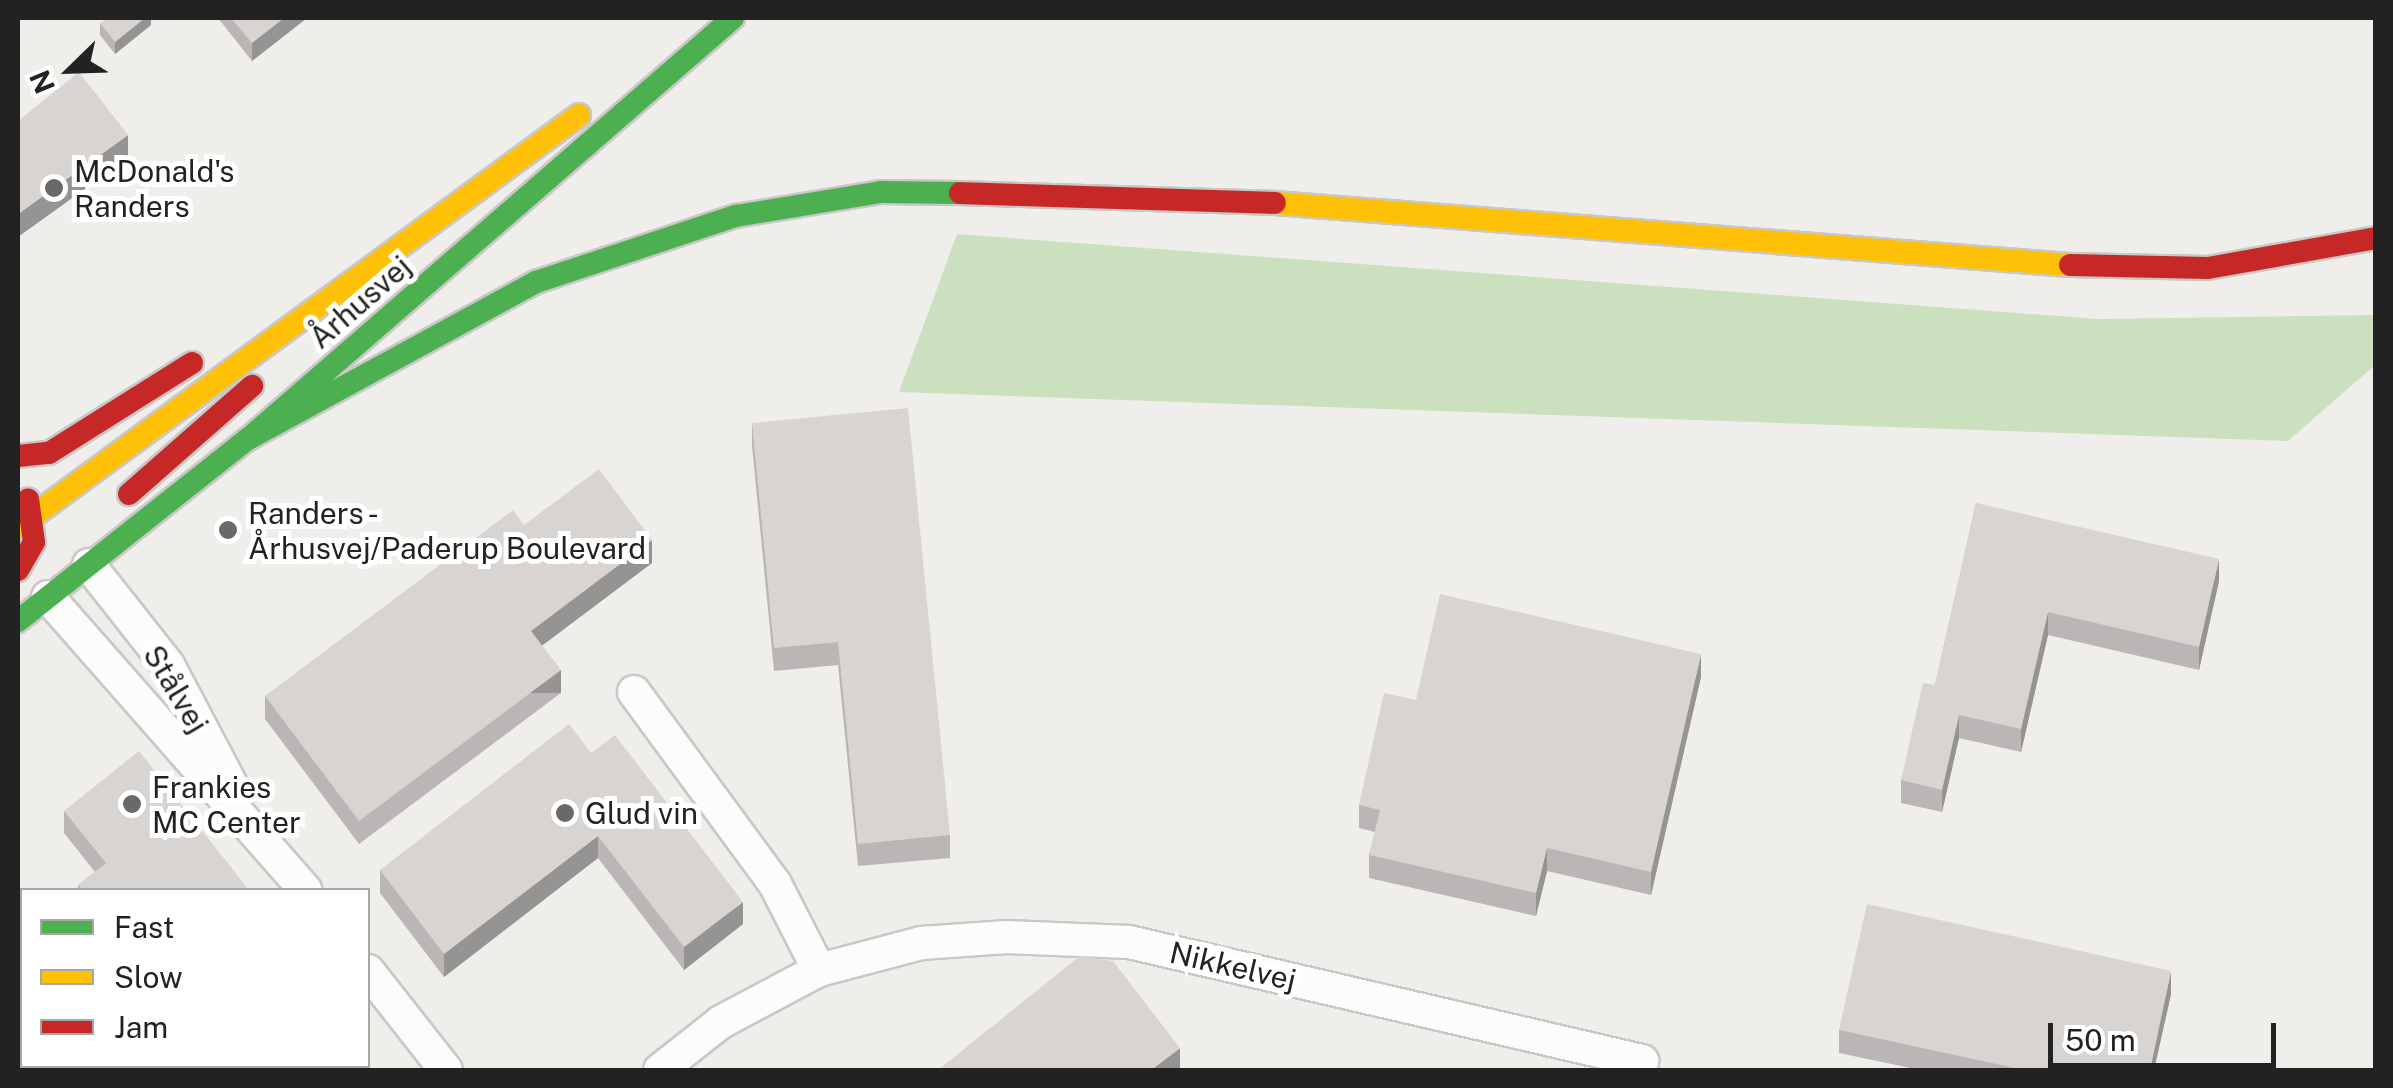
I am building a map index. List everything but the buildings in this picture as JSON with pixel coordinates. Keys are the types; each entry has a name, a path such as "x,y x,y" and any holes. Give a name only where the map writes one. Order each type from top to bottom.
{"main road":[{"name":"Århusvej","path":"32,516 443,212 716,18"},
{"name":"Århusvej","path":"18,621 57,602 78,544 248,440 733,18"},
{"path":"248,440 371,364 551,276 736,216 880,192 1163,194 2102,269 2208,268 2376,238"},
{"path":"18,456 49,453 443,212"},
{"path":"108,512 443,212"},
{"path":"18,475 32,516 19,564 57,602"},
{"path":"32,516 78,544"}],"street":[{"name":"Stålvej","path":"78,544 168,666 250,821"},
{"name":"Stålvej","path":"57,602 250,821 302,888"},
{"path":"634,692 775,884 819,970"},
{"name":"Nikkelvej","path":"660,1070 721,1022 819,970 921,943 1129,942 1642,1061"},
{"path":"370,973 446,1070"}],"green space":[{"path":"957,234 2099,319 2375,315 2375,365 2288,441 899,392"}],"traffic: fast":[{"path":"18,621 248,439 733,18"},
{"path":"248,439 536,282 736,216 881,192 960,193"}],"traffic: slow":[{"path":"18,527 579,115"},
{"path":"1275,203 2070,265"}],"traffic: jam":[{"path":"960,193 1275,203"},
{"path":"2070,265 2208,268 2376,238"},
{"path":"18,456 49,453 192,363"},
{"path":"129,494 252,386"},
{"path":"18,570 34,542 28,499"}],"place":[{"name":"McDonald's Randers","path":"54,188"},
{"name":"Randers - Århusvej/Paderup Boulevard","path":"228,530"},
{"name":"Frankies MC Center","path":"132,804"},
{"name":"Glud vin","path":"565,813"}]}
